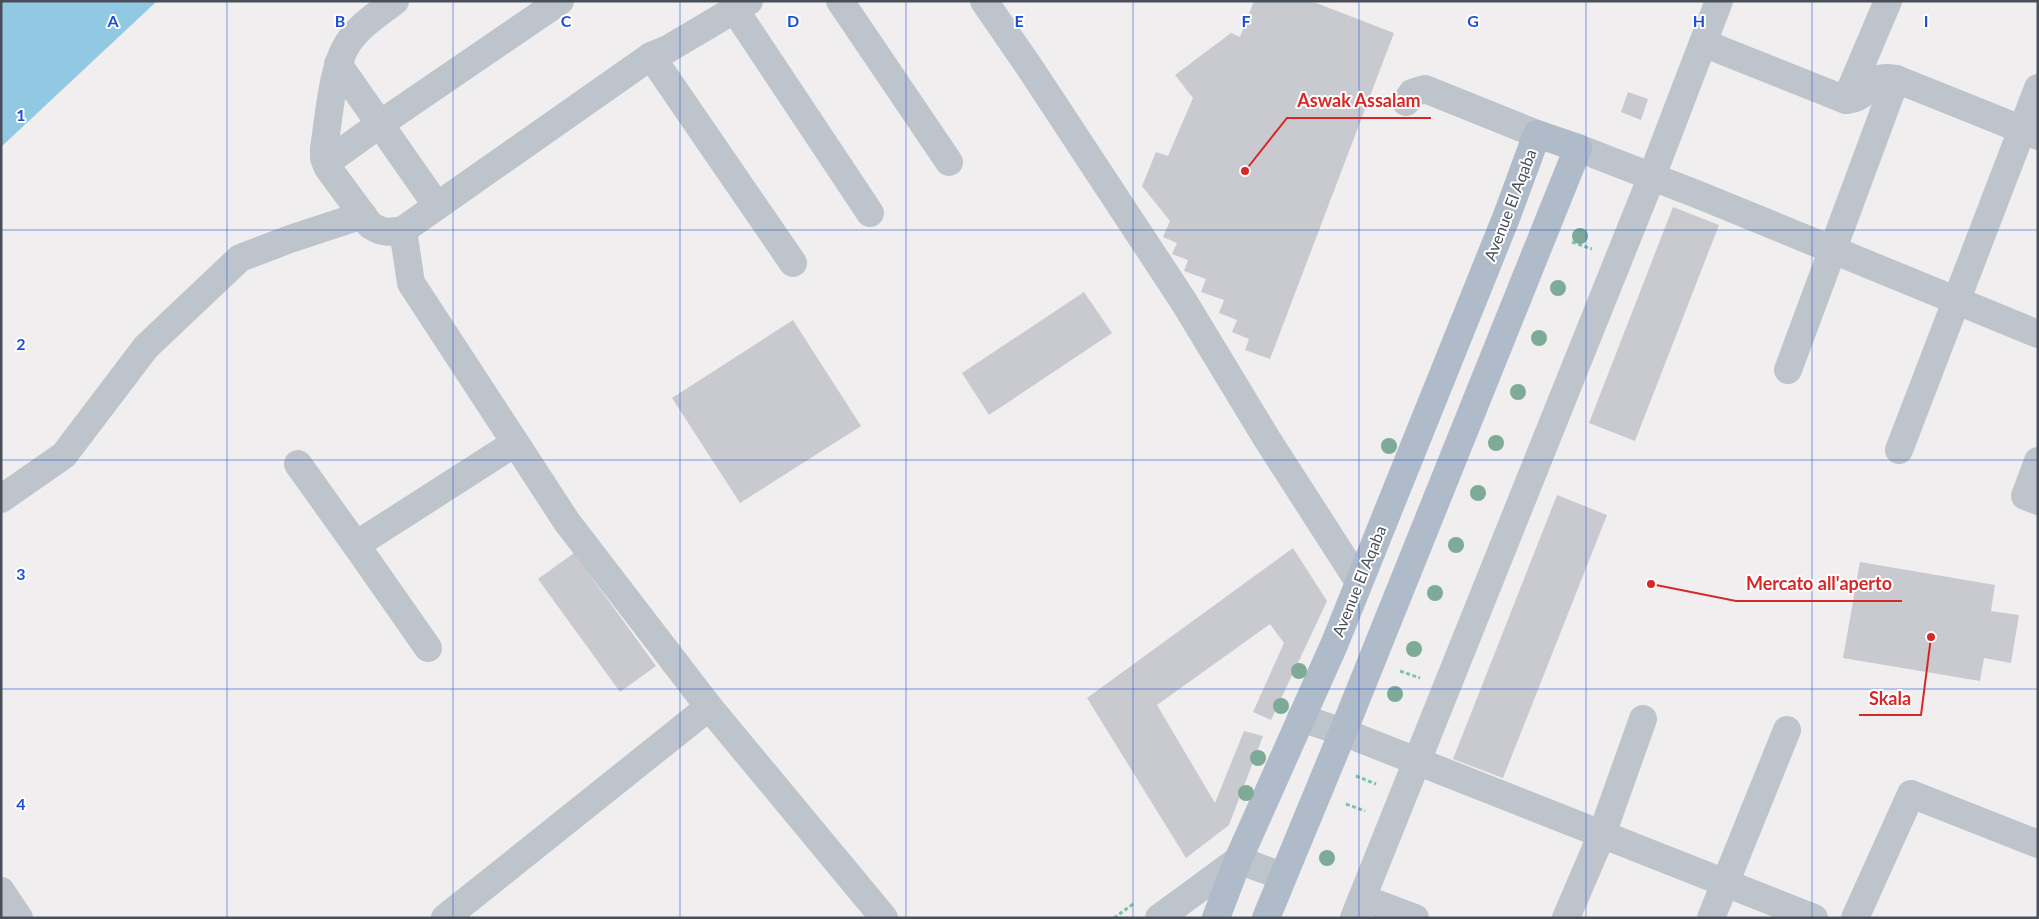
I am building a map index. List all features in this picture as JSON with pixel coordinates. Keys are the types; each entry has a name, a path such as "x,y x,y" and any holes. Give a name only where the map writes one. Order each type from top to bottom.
{"main road":[{"name":"Avenue El Aqaba","path":"1216,918 1238,860 1359,582 1506,218 1537,134 1578,148"},
{"path":"1266,918 1343,732 1578,148"}],"street":[{"path":"395,1 362,27 349,42 338,64 324,148 326,163 370,225 379,231 390,233 403,230 651,56 668,49 742,6 870,213"},
{"path":"326,163 560,1"},
{"path":"840,1 949,162"},
{"path":"984,1 1184,302 1267,439 1359,582"},
{"path":"1415,918 1358,908 1652,176 1719,1"},
{"path":"1846,100 1888,1"},
{"path":"1703,43 1846,100 1860,96 1874,81 1882,76 1896,79 2030,133"},
{"path":"651,56 793,263"},
{"path":"338,64 437,206"},
{"path":"1788,370 1896,79"},
{"path":"1899,450 1957,301 2030,133 2038,88"},
{"path":"1406,102 1412,94 1424,89 1537,134"},
{"path":"1578,148 1833,249 2038,334"},
{"path":"1,499 64,455 146,346 240,258 363,215"},
{"path":"403,230 411,283 567,522 709,707 884,918"},
{"path":"356,545 515,443"},
{"path":"2038,461 2025,496 2038,501"},
{"path":"298,464 428,648"},
{"path":"445,918 709,707"},
{"path":"1301,718 1417,760 1814,918"},
{"path":"1566,918 1602,834 1643,720"},
{"path":"1711,918 1787,730"},
{"path":"1855,918 1911,794 2038,844"},
{"path":"1159,918 1238,860 1282,876"},
{"path":"1,891 19,918"}],"path":[{"path":"1569,240 1595,250"},
{"path":"1397,669 1423,680"},
{"path":"1354,775 1376,784 1372,793"},
{"path":"1343,802 1365,811"},
{"path":"1362,820 1369,802"},
{"path":"1114,918 1138,900"}],"water":[{"path":"1,1 157,1 1,147"}],"building":[{"path":"1254,1 1311,1 1394,33 1270,359 1245,350 1249,339 1232,332 1237,320 1219,313 1224,300 1201,292 1206,279 1184,271 1188,260 1172,254 1177,243 1163,237 1170,221 1142,186 1156,152 1168,156 1193,98 1175,75 1231,33 1240,37"},
{"path":"1628,92 1648,99 1641,120 1621,112"},
{"path":"1673,207 1719,225 1635,441 1589,423"},
{"path":"1084,292 1112,333 989,415 962,373"},
{"path":"793,320 861,426 740,503 672,398"},
{"path":"1557,495 1607,515 1503,778 1453,759"},
{"path":"1293,548 1327,601 1271,720 1253,712 1284,643 1270,624 1157,705 1215,803 1244,731 1263,736 1229,825 1186,858 1087,698"},
{"path":"574,553 656,666 620,692 538,579"},
{"path":"1860,562 1995,585 1991,611 2019,615 2011,663 1984,658 1980,681 1843,658"}],"place":[{"name":"Aswak Assalam","path":"1245,171"},
{"name":"Mercato all'aperto","path":"1651,584"},
{"name":"Skala","path":"1931,637"}]}
